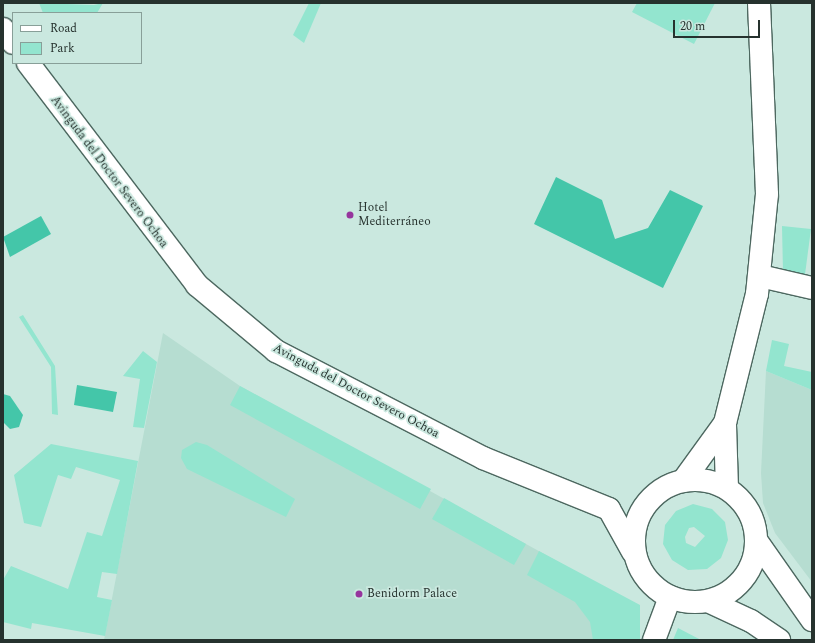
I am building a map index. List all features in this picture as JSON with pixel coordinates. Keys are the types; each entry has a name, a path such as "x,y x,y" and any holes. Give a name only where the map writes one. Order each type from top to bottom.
{"street":[{"path":"727,488 725,423 760,276 767,194 759,3"},
{"path":"3,29 12,41"},
{"name":"Avinguda del Doctor Severo Ochoa","path":"29,64 197,285 276,351 483,458 609,509"},
{"path":"760,276 812,288"},
{"path":"682,481 725,423"},
{"path":"708,480 727,488 742,502 753,520 756,540 753,561 744,579 729,593 710,602 690,603 670,597 653,587 641,572 633,552 609,509 651,496 682,481 708,480"},
{"path":"633,552 633,532 639,513 651,496"},
{"path":"756,540 812,620"},
{"path":"654,640 670,597"},
{"path":"710,602 751,621 779,640"}],"shaded area":[{"path":"556,177 602,200 615,239 648,228 670,190 703,206 663,288 534,224"},
{"path":"41,216 51,234 10,257 3,237"},
{"path":"163,333 240,386 582,575 620,640 104,640"},
{"path":"766,371 812,390 812,582 775,533 763,503 761,473"},
{"path":"77,385 117,392 113,412 74,405"},
{"path":"3,394 10,396 23,415 19,427 10,429 3,422"}],"green space":[{"path":"39,3 94,5 103,3 98,12 43,12"},
{"path":"309,3 321,3 304,43 293,35"},
{"path":"637,3 715,3 694,44 632,12"},
{"path":"782,226 811,229 804,282 783,272"},
{"path":"23,315 55,366 58,415 52,414 51,367 19,317"},
{"path":"772,340 789,344 784,366 812,372 812,390 766,371"},
{"path":"143,351 157,362 144,428 133,427 140,379 123,376"},
{"path":"240,386 431,489 420,509 230,405"},
{"path":"196,442 207,445 295,499 286,517 187,469 181,458 182,450"},
{"path":"51,444 138,461 117,574 102,572 97,597 112,600 105,636 32,623 31,629 3,622 3,580 11,566 68,589 87,532 102,536 120,480 76,467 71,479 58,475 41,527 24,523 14,475"},
{"path":"444,498 526,544 514,565 432,519"},
{"path":"693,504 712,509 725,522 728,540 721,558 707,569 688,570 672,560 663,544 665,525 676,511","holes":["694,527 705,536 695,547 686,543 685,537 689,528"]},
{"path":"539,551 640,605 640,640 593,640 590,622 575,602 527,575"},
{"path":"678,628 701,640 673,640"}],"place":[{"name":"Hotel Mediterráneo","path":"350,215"},
{"name":"Benidorm Palace","path":"359,594"}]}
